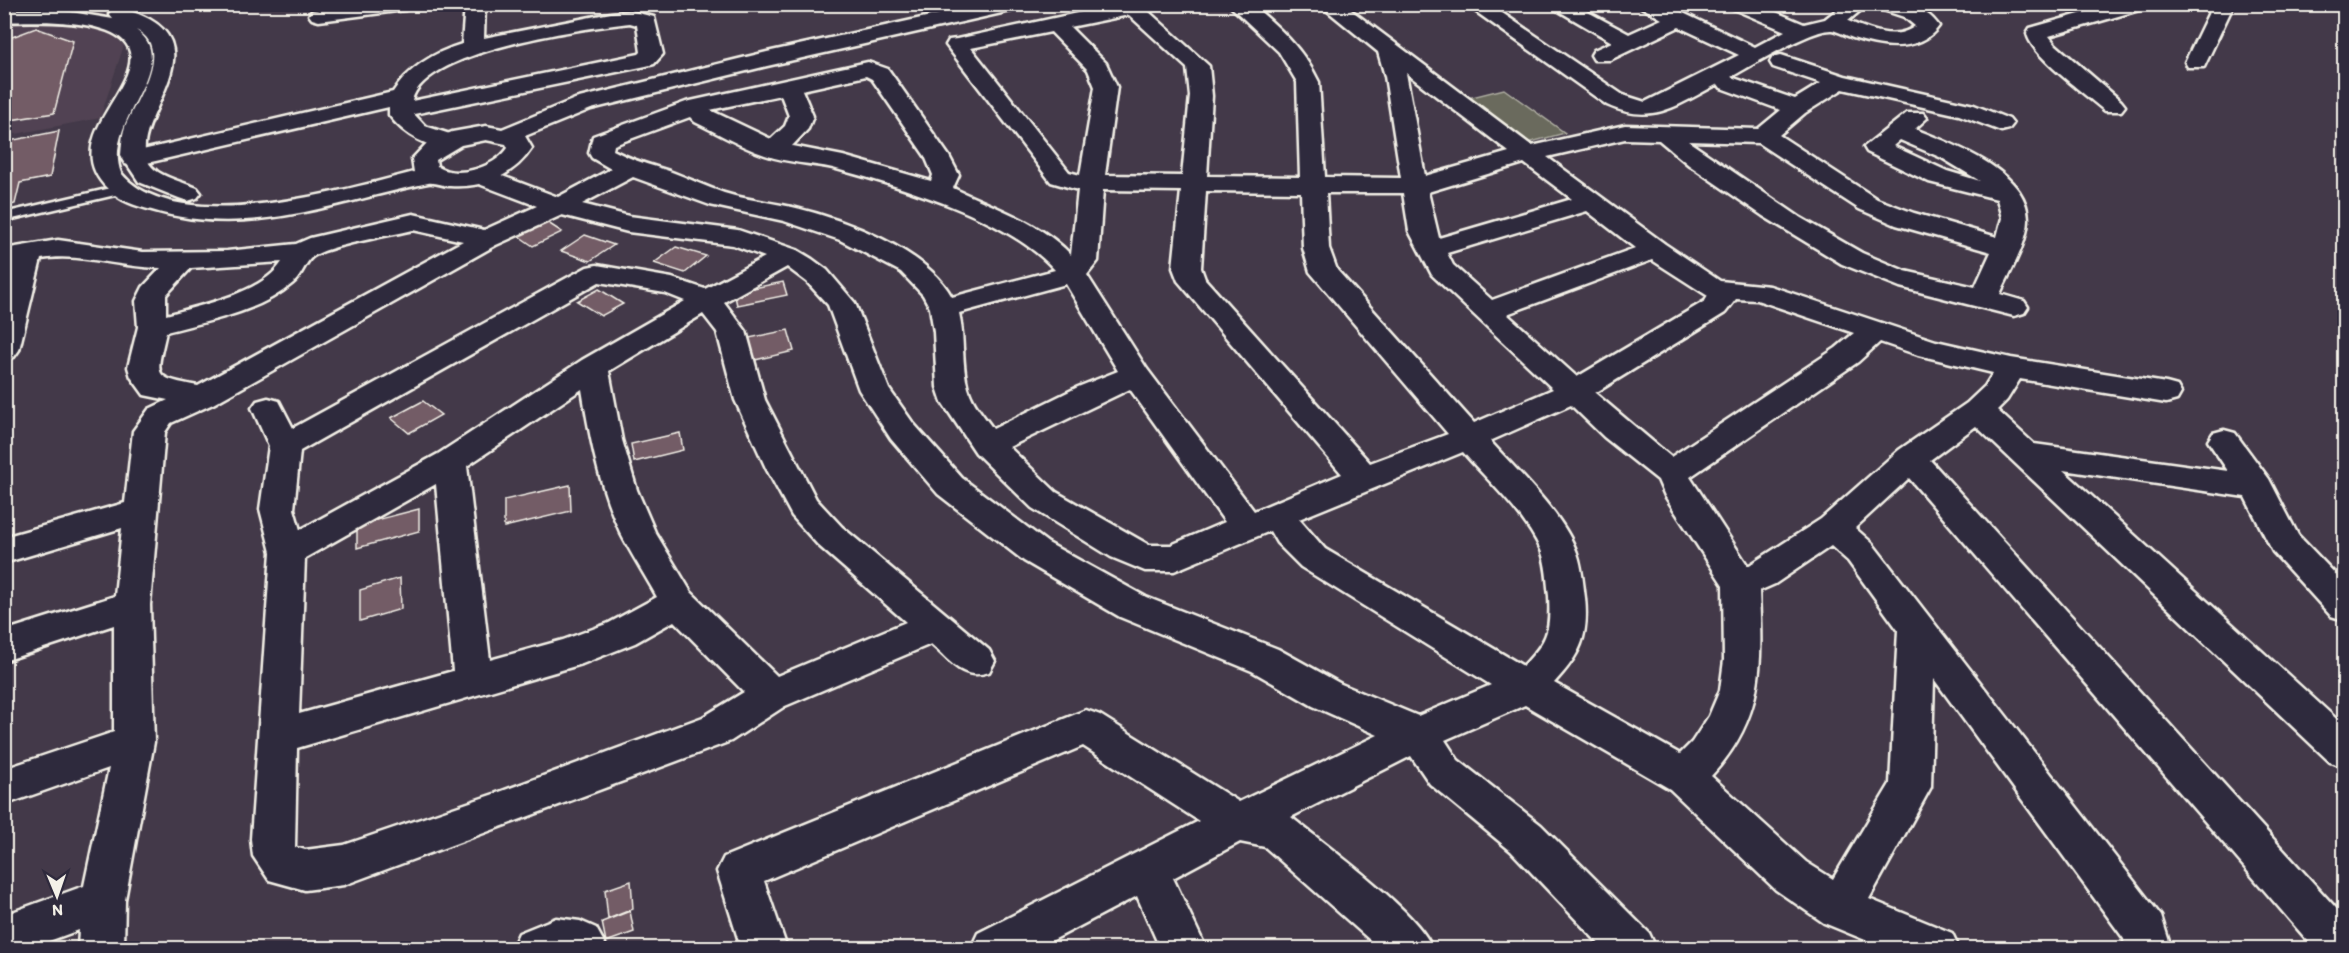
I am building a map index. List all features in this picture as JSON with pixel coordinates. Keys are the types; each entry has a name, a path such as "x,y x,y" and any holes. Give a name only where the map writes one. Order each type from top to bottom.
{"street":[{"path":"316,39 320,10 405,4"},
{"path":"473,46 475,4"},
{"path":"427,170 429,153 447,141 479,133 508,135 583,104 766,59 1015,4"},
{"path":"994,948 1148,871 1237,823 1418,734 1527,687 1560,652 1569,623 1565,578 1559,551 1539,518 1471,437 1324,272 1316,248 1308,82 1301,66 1285,43 1238,4"},
{"path":"1329,4 1389,52 1654,250 1698,282 1713,289 1760,292 1928,348 2011,368 2166,393"},
{"path":"1475,4 1615,100 1633,108 1645,110 1656,107 1802,32 1832,23 1858,4"},
{"path":"1557,4 1630,43"},
{"path":"1646,4 1756,55"},
{"path":"1738,4 1802,32"},
{"path":"1832,23 1890,39 1915,36 1928,26 1911,13 1884,4"},
{"path":"2113,106 2048,50 2039,40 2038,33 2139,4"},
{"path":"2196,62 2224,4"},
{"path":"4,8 53,6 105,11 134,18 150,26 166,47 165,62 135,129 132,145 134,159 142,171 157,183 206,197 278,196 427,170 453,179 480,176 504,166 518,154 519,143 508,135"},
{"path":"1364,478 1192,281 1187,268 1195,185 1201,96 1198,66 1142,6 957,45 1060,177 1073,182 1195,185 1414,186 1528,154 1625,132 1764,136 1868,204 1905,219 2005,247"},
{"path":"4,16 38,15 89,20 114,26 129,33 141,52 134,82 113,118 105,153 106,169 115,182 124,189 154,204 188,211 270,211 333,200 427,170"},
{"path":"134,159 401,104 633,63 646,59 652,54 647,21 630,17 473,46 439,61 414,78 401,104 401,115 417,130 447,141"},
{"path":"1602,55 1677,20"},
{"path":"944,308 1073,274 1084,261 1090,183 1106,87 1098,68 1055,24"},
{"path":"1389,52 1396,76 1422,231 1442,269 1615,429 1672,474 1677,488 1741,584 1743,660 1738,690 1725,724 1707,754 1684,777"},
{"path":"1781,62 1839,81 1935,102 2001,123"},
{"path":"939,191 946,175 937,156 880,74 868,69 858,69 694,107 602,141 601,153 630,168 658,176 718,200 817,222 872,243 911,266 935,291 944,308 949,332 952,387 963,411 987,445 1044,500 1123,548 1146,558 1174,558 1364,478 1471,437 1574,392 1715,307 1726,291"},
{"path":"1764,136 1797,108 1839,81"},
{"path":"1729,83 1797,108"},
{"path":"774,150 796,129 801,116 788,85"},
{"path":"1935,102 1898,131 1967,160 1984,171 2011,199 2015,220 1985,296"},
{"path":"694,107 703,117 774,150 834,161 939,191 1023,231 1051,249 1073,274 1136,375 1263,521 1289,534 1313,558 1527,687 1684,777 1791,876 1840,908 1936,948"},
{"path":"1665,132 1688,154 1806,234 1833,249 1896,277 1985,296 2014,307"},
{"path":"101,948 103,900 134,742 132,605 139,511 149,431 160,416 202,397 487,239 559,206 630,168"},
{"path":"480,176 559,206 628,224 738,238 787,256 817,276 841,303 874,390 902,431 959,493 1036,552 1133,607 1265,660 1327,695 1418,734 1444,772 1526,838 1633,948"},
{"path":"1430,249 1591,202"},
{"path":"4,350 17,254 58,248 143,260 227,259 301,252 319,244 413,222 487,239"},
{"path":"1488,311 1654,250"},
{"path":"153,327 253,296 288,274 301,252"},
{"path":"288,552 450,462 593,367 787,256"},
{"path":"186,258 153,293 150,301 153,327 143,367 146,377 155,388 202,397"},
{"path":"285,446 597,273 672,286 707,300 731,331 750,400 782,468 804,507 830,536 976,661"},
{"path":"1672,474 1687,461 1847,355 1876,330"},
{"path":"593,367 606,440 620,490 638,533 678,602 771,695"},
{"path":"1741,584 1762,575 1833,528 1910,458 1978,410 1996,393 2011,368"},
{"path":"987,445 1089,394 1136,375"},
{"path":"268,408 285,446 276,509 288,552 272,839 275,856 284,866 306,870 344,865 584,779 717,729 771,695 935,626"},
{"path":"1978,410 2344,750"},
{"path":"2224,441 2257,487 2285,543 2344,606"},
{"path":"2024,453 2257,487"},
{"path":"1910,458 2343,948"},
{"path":"450,462 473,680"},
{"path":"4,550 139,511"},
{"path":"1833,528 1860,552 2145,931 2148,948"},
{"path":"276,737 569,653 622,633 678,602"},
{"path":"4,646 132,605"},
{"path":"1840,908 1910,787 1917,628"},
{"path":"764,948 739,871 1086,727 1237,823 1276,830 1385,923 1409,948"},
{"path":"4,787 134,742"},
{"path":"1148,871 1183,948"},
{"path":"4,937 103,900"},
{"path":"535,948 556,940 579,943 584,948"}],"lane":[{"path":"4,217 124,189"}],"shaded area":[{"path":"58,19 110,32 124,45 100,118 5,136 5,20"}],"green space":[{"path":"1504,89 1565,133 1520,145 1460,100"}],"building":[{"path":"36,28 73,41 54,113 4,121 4,40"},
{"path":"59,131 50,177 20,183 15,204 4,207 4,142"},
{"path":"542,219 562,232 533,246 513,232"},
{"path":"585,235 614,245 590,261 561,251"},
{"path":"676,247 706,256 685,273 654,263"},
{"path":"783,282 787,295 737,305 734,292"},
{"path":"599,289 623,304 601,316 577,301"},
{"path":"788,330 794,351 755,360 749,338"},
{"path":"423,401 441,415 409,433 391,418"},
{"path":"680,433 683,450 634,462 631,444"},
{"path":"570,485 571,511 504,527 504,500"},
{"path":"419,509 419,531 357,548 357,525"},
{"path":"400,578 401,609 360,621 360,590"},
{"path":"631,881 633,909 608,919 605,890"},
{"path":"630,911 634,932 606,942 602,922"}]}
